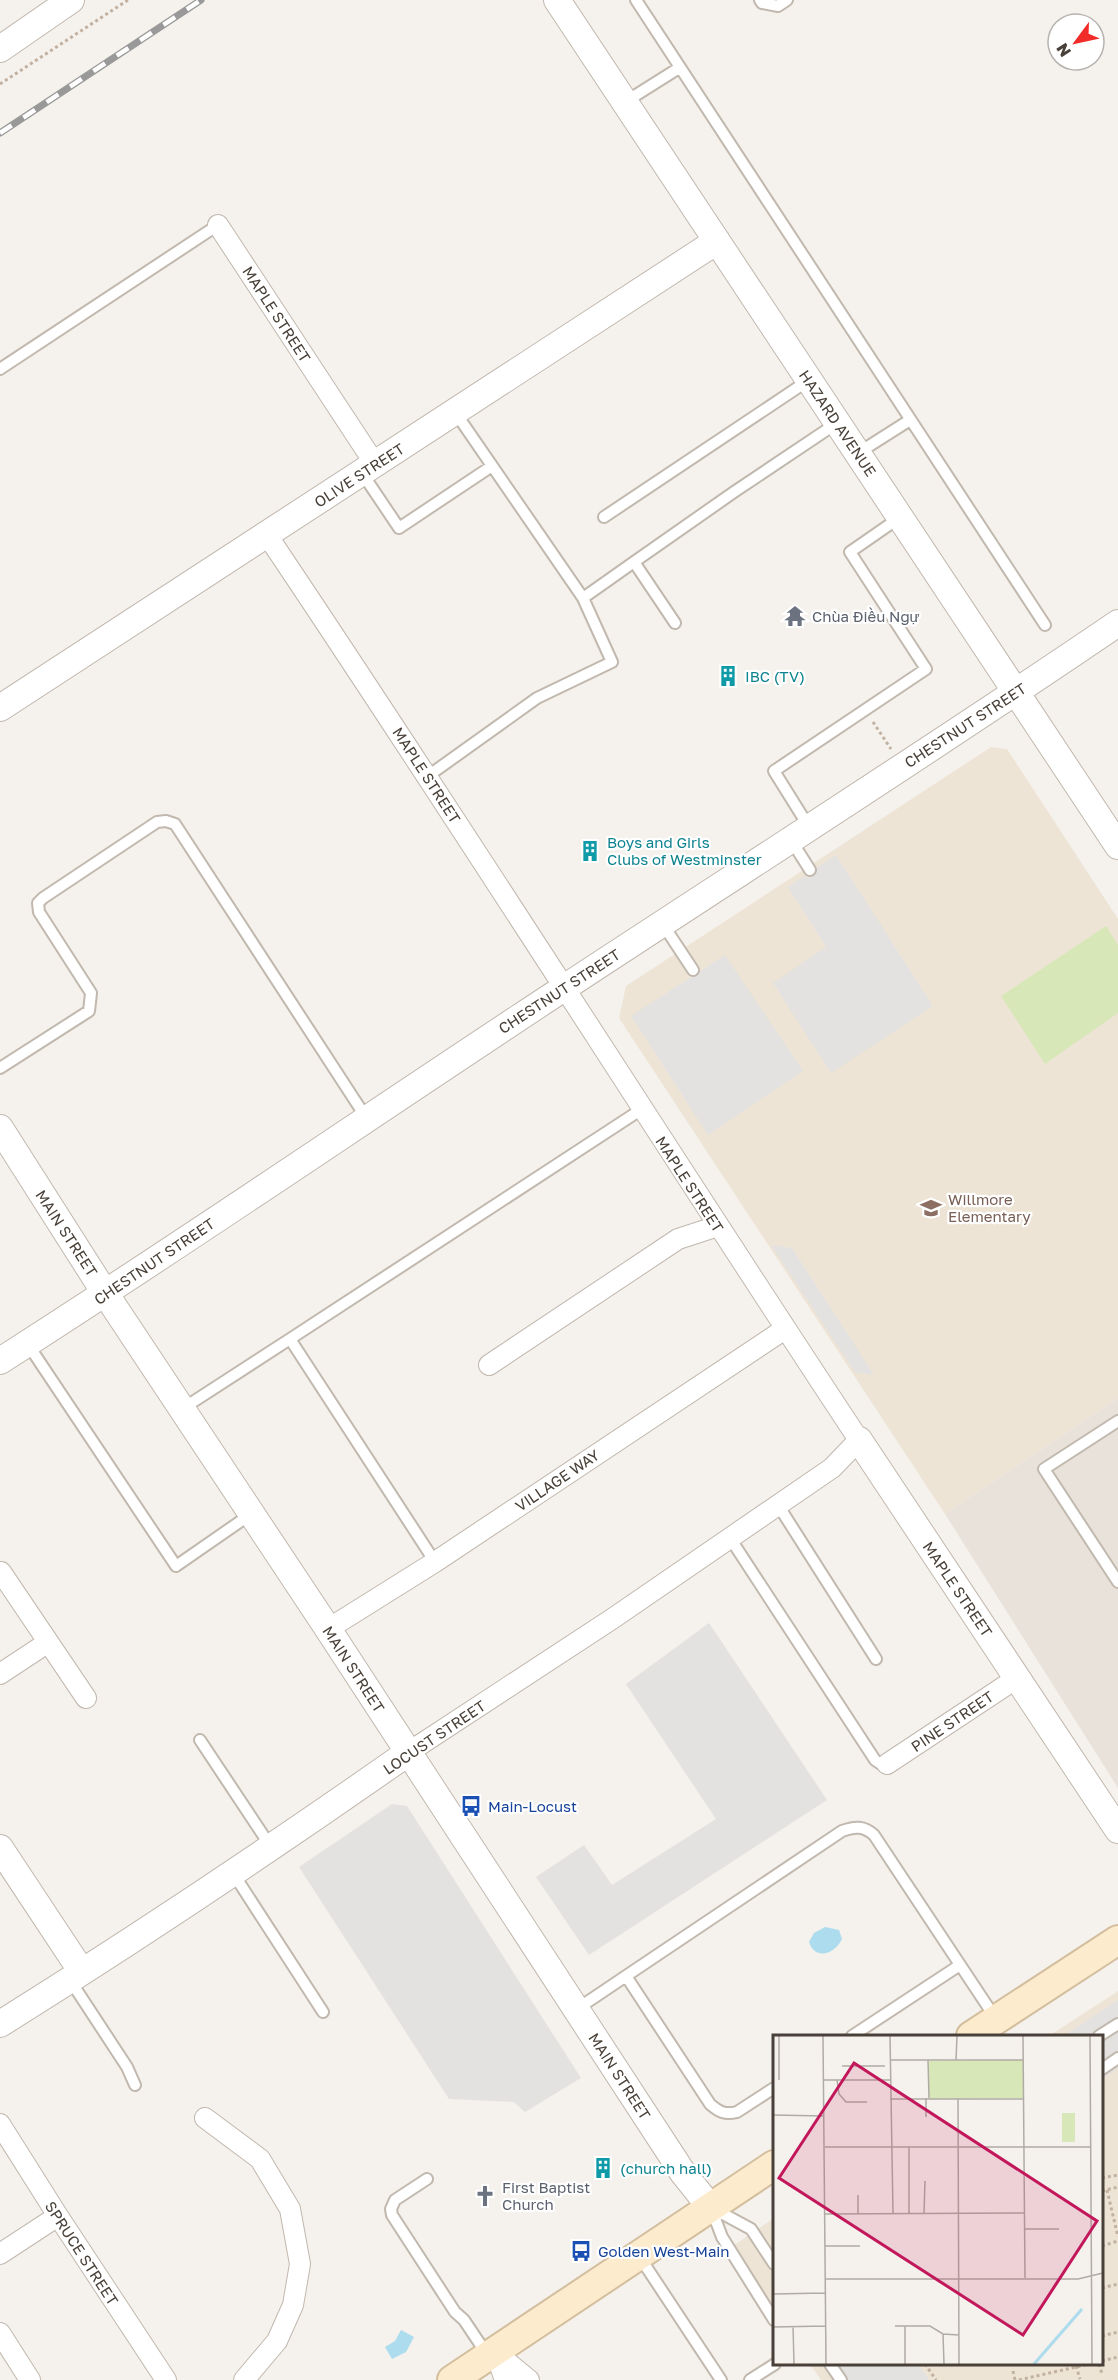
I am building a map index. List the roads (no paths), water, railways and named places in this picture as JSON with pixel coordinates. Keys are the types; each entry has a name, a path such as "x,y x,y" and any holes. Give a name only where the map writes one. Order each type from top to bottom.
{"main road":[{"path":"974,2035 1118,1940"},
{"path":"452,2380 773,2166"}],"street":[{"name":"HAZARD AVENUE","path":"557,0 1118,846"},
{"path":"0,50 66,1"},
{"name":"MAPLE STREET","path":"218,225 368,468"},
{"name":"OLIVE STREET","path":"0,708 717,241"},
{"name":"MAPLE STREET","path":"267,535 428,776 785,1329 1118,1830"},
{"name":"CHESTNUT STREET","path":"0,1361 564,987 1017,692 1118,623"},
{"name":"MAIN STREET","path":"0,1128 105,1293 409,1752 683,2173 711,2208"},
{"path":"489,1365 678,1239 718,1226"},
{"name":"VILLAGE WAY","path":"328,1629 435,1562 785,1329"},
{"name":"LOCUST STREET","path":"0,2024 233,1873 409,1752 612,1619 832,1468 859,1440"},
{"path":"1,1572 86,1698"},
{"path":"0,1674 47,1643"},
{"name":"PINE STREET","path":"887,1764 1017,1678"},
{"path":"0,1848 76,1976"},
{"path":"205,2118 260,2159 290,2209 300,2264 293,2305 277,2341 244,2380"},
{"name":"SPRUCE STREET","path":"0,2124 166,2380"},
{"path":"0,2254 58,2216"},
{"path":"0,2333 30,2380"},
{"path":"492,2354 505,2380"},
{"path":"492,2354 529,2380"}],"lane":[{"path":"636,0 1045,625"},
{"path":"760,0 762,3 778,6 787,0"},
{"path":"625,102 679,68"},
{"path":"0,369 218,225"},
{"path":"604,517 809,380"},
{"path":"428,776 537,698 612,662 583,598 454,412"},
{"path":"858,453 910,420"},
{"path":"583,598 734,492 838,423"},
{"path":"368,468 399,528 492,466"},
{"path":"810,870 800,834 774,771 926,669 850,552 900,517"},
{"path":"634,562 675,623"},
{"path":"0,1068 88,1011 91,1004 91,993 39,912 38,903 157,822 166,821 175,824 367,1119"},
{"path":"662,923 693,970"},
{"path":"182,1409 642,1109"},
{"path":"290,1339 435,1562"},
{"path":"27,1343 176,1566 251,1514"},
{"path":"1118,1421 1044,1469 1118,1582"},
{"path":"778,1505 876,1659"},
{"path":"730,1538 875,1760 881,1764 887,1764"},
{"path":"200,1740 271,1847"},
{"path":"577,2009 842,1831 852,1827 867,1830 874,1835 997,2019"},
{"path":"233,1873 323,2012"},
{"path":"855,2035 960,1965"},
{"path":"76,1976 135,2085"},
{"path":"626,1976 710,2104 717,2110 730,2114 736,2112 773,2089"},
{"path":"1101,2035 1118,2024"},
{"path":"1103,2068 1118,2058"},
{"path":"427,2179 395,2200 391,2209 392,2215 455,2312 492,2354"},
{"path":"711,2208 751,2229 773,2262"},
{"path":"711,2208 722,2237 773,2318"},
{"path":"639,2256 721,2380"},
{"path":"750,2380 773,2365"},
{"path":"831,2365 841,2380"}],"water":[{"path":"825,1927 839,1930 842,1939 830,1952 816,1952 809,1942 814,1933"},
{"path":"401,2330 414,2337 406,2352 392,2359 385,2347 395,2341"}],"railway":[{"path":"0,133 201,0"}],"place":[{"name":"Chùa Điều Ngự","path":"795,616"},
{"name":"IBC (TV)","path":"728,676"},
{"name":"Boys and Girls Clubs of Westminster","path":"590,851"},
{"name":"Willmore Elementary","path":"931,1208"},
{"name":"Main-Locust","path":"471,1806"},
{"name":"(church hall)","path":"603,2168"},
{"name":"First Baptist Church","path":"485,2196"},
{"name":"Golden West-Main","path":"581,2251"}]}
